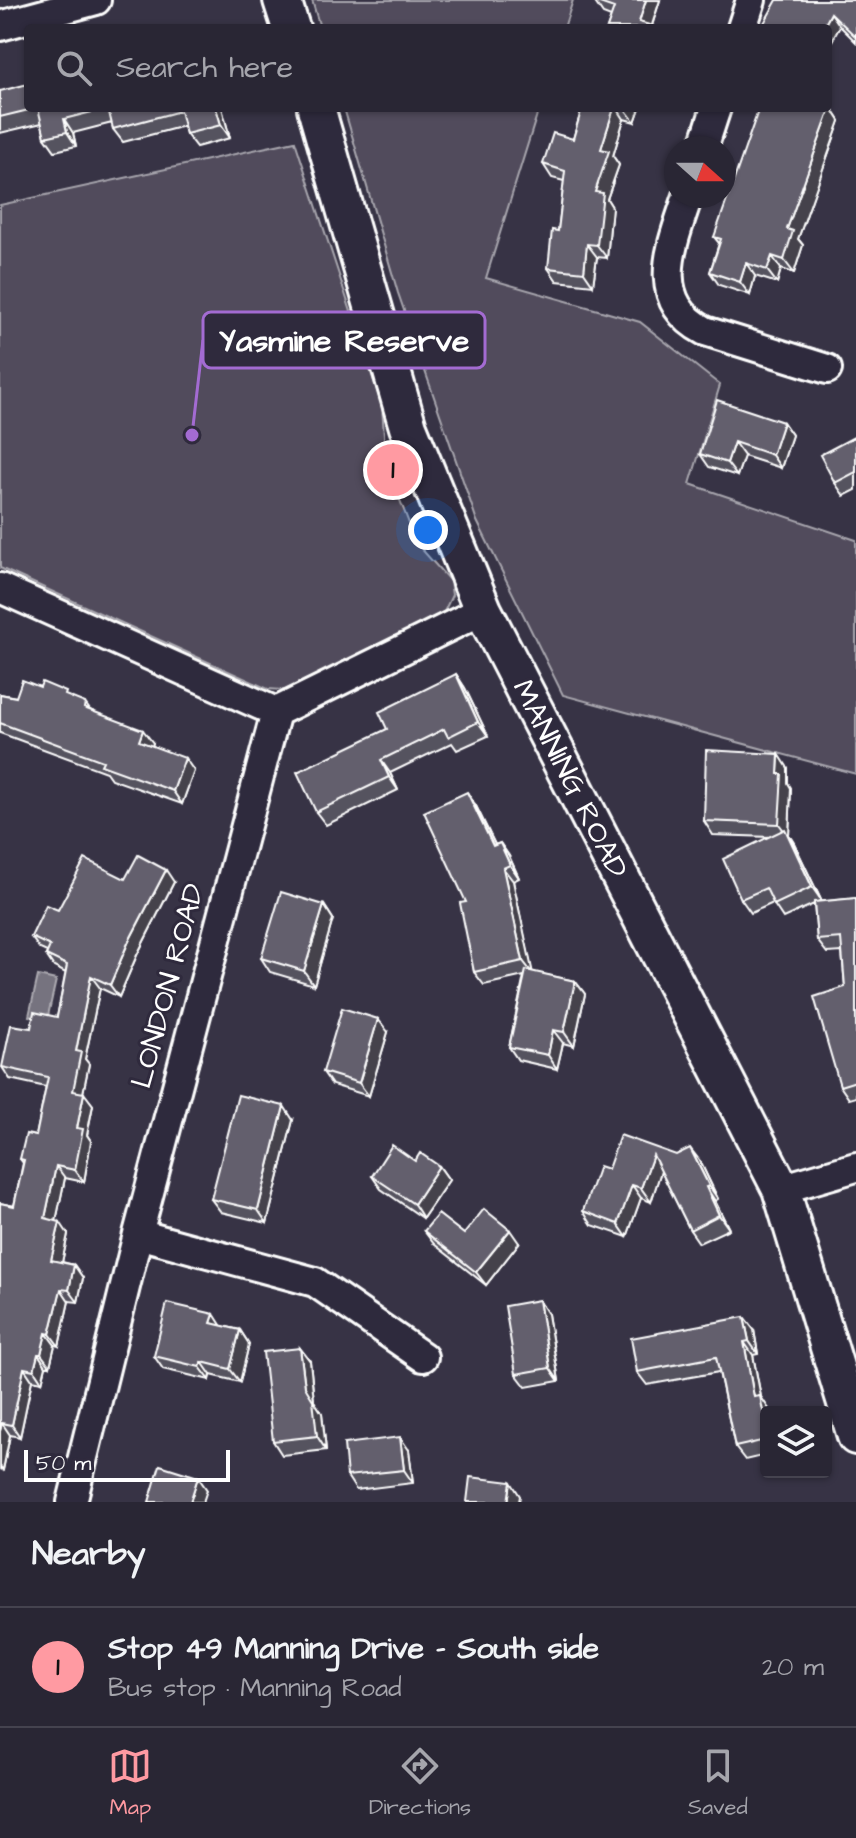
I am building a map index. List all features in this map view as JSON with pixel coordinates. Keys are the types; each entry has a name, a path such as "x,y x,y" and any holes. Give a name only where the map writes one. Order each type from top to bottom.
{"street":[{"path":"0,26 96,0"},
{"path":"282,0 290,24"},
{"path":"743,24 751,0"},
{"name":"MANNING ROAD","path":"317,112 408,427 483,610 781,1189 856,1436"},
{"path":"707,136 715,112"},
{"path":"684,208 670,251 668,277 675,305 690,323 705,331 827,369"},
{"path":"0,588 276,712 483,610"},
{"name":"LONDON ROAD","path":"72,1502 138,1234 276,712"},
{"path":"781,1189 856,1167"},
{"path":"138,1234 315,1282 423,1357"}],"shaded area":[{"path":"312,0 573,0 565,24 319,24"},
{"path":"345,112 538,112 486,278 640,322 720,385 690,484 856,540 856,774 563,695 477,521 398,293"},
{"path":"295,141 382,406 386,464 417,544 450,581 452,595 444,612 297,691 268,689 0,568 0,205"},
{"path":"38,976 56,980 47,1020 29,1016"}],"building":[{"path":"646,0 639,22 646,24 608,24 614,8 594,1"},
{"path":"777,0 856,0 856,37 831,13 825,24 764,23"},
{"path":"24,85 24,111 0,117 0,91"},
{"path":"39,112 92,112 64,119 67,132 45,137"},
{"path":"109,112 176,112 113,129"},
{"path":"180,112 217,112 221,125 186,134"},
{"path":"581,112 613,112 601,149 609,151 595,192 603,193 597,245 587,244 584,272 548,268 552,230 558,231 565,171 543,164 553,133 573,139"},
{"path":"758,112 829,112 787,229 793,231 784,260 772,256 767,270 746,263 740,282 710,272 721,239 714,237 724,208 736,208 736,174"},
{"path":"717,400 783,422 772,455 734,442 727,463 700,454"},
{"path":"856,436 856,472 835,483 820,455"},
{"path":"456,674 478,722 448,737 444,729 381,760 389,777 316,812 297,772 387,729 379,712"},
{"path":"22,680 40,687 42,682 66,692 65,695 85,703 84,708 143,730 139,741 185,758 173,791 0,723 0,694 16,697"},
{"path":"706,750 779,754 778,774 782,774 779,824 704,821"},
{"path":"467,792 493,846 500,843 510,865 503,868 523,961 474,972 460,903 466,902 424,812"},
{"path":"785,829 812,887 774,905 766,888 741,899 723,859"},
{"path":"138,855 166,870 110,985 91,976 76,1051 81,1052 73,1091 84,1093 77,1128 83,1129 75,1170 56,1166 45,1218 60,1222 51,1260 74,1265 69,1290 61,1289 50,1334 46,1333 34,1370 24,1368 12,1425 2,1423 0,1431 0,1203 14,1206 26,1134 36,1136 48,1077 2,1067 11,1025 31,1028 34,1012 57,1017 67,965 46,955 50,946 31,937 46,905 58,910 85,859 125,879"},
{"path":"281,892 324,905 304,971 261,958"},
{"path":"856,898 856,1081 840,1086 814,997 845,987 841,938 817,940 814,902"},
{"path":"526,970 575,981 564,1032 553,1030 548,1055 509,1047"},
{"path":"342,1008 378,1019 359,1083 323,1072"},
{"path":"238,1095 284,1106 258,1210 211,1199"},
{"path":"620,1135 676,1155 690,1148 719,1215 690,1230 653,1155 641,1188 632,1185 618,1224 583,1211 599,1166 608,1169"},
{"path":"392,1145 415,1161 420,1153 439,1166 414,1204 372,1176"},
{"path":"484,1209 510,1230 476,1272 424,1231 438,1214 464,1234"},
{"path":"539,1300 550,1368 516,1374 505,1306"},
{"path":"167,1303 214,1314 211,1323 240,1330 230,1369 202,1362 200,1367 154,1356"},
{"path":"744,1317 749,1341 744,1342 754,1397 760,1396 762,1406 760,1441 735,1447 716,1357 637,1372 631,1338"},
{"path":"300,1348 305,1387 313,1400 317,1436 273,1441 263,1352"},
{"path":"400,1437 404,1470 347,1476 344,1444"},
{"path":"160,1465 198,1477 190,1502 149,1502"},
{"path":"470,1477 511,1482 508,1502 467,1502"}],"place":[{"name":"Yasmine Reserve","path":"192,435"},
{"name":"Stop 49 Manning Drive - South side","path":"393,470"}]}
